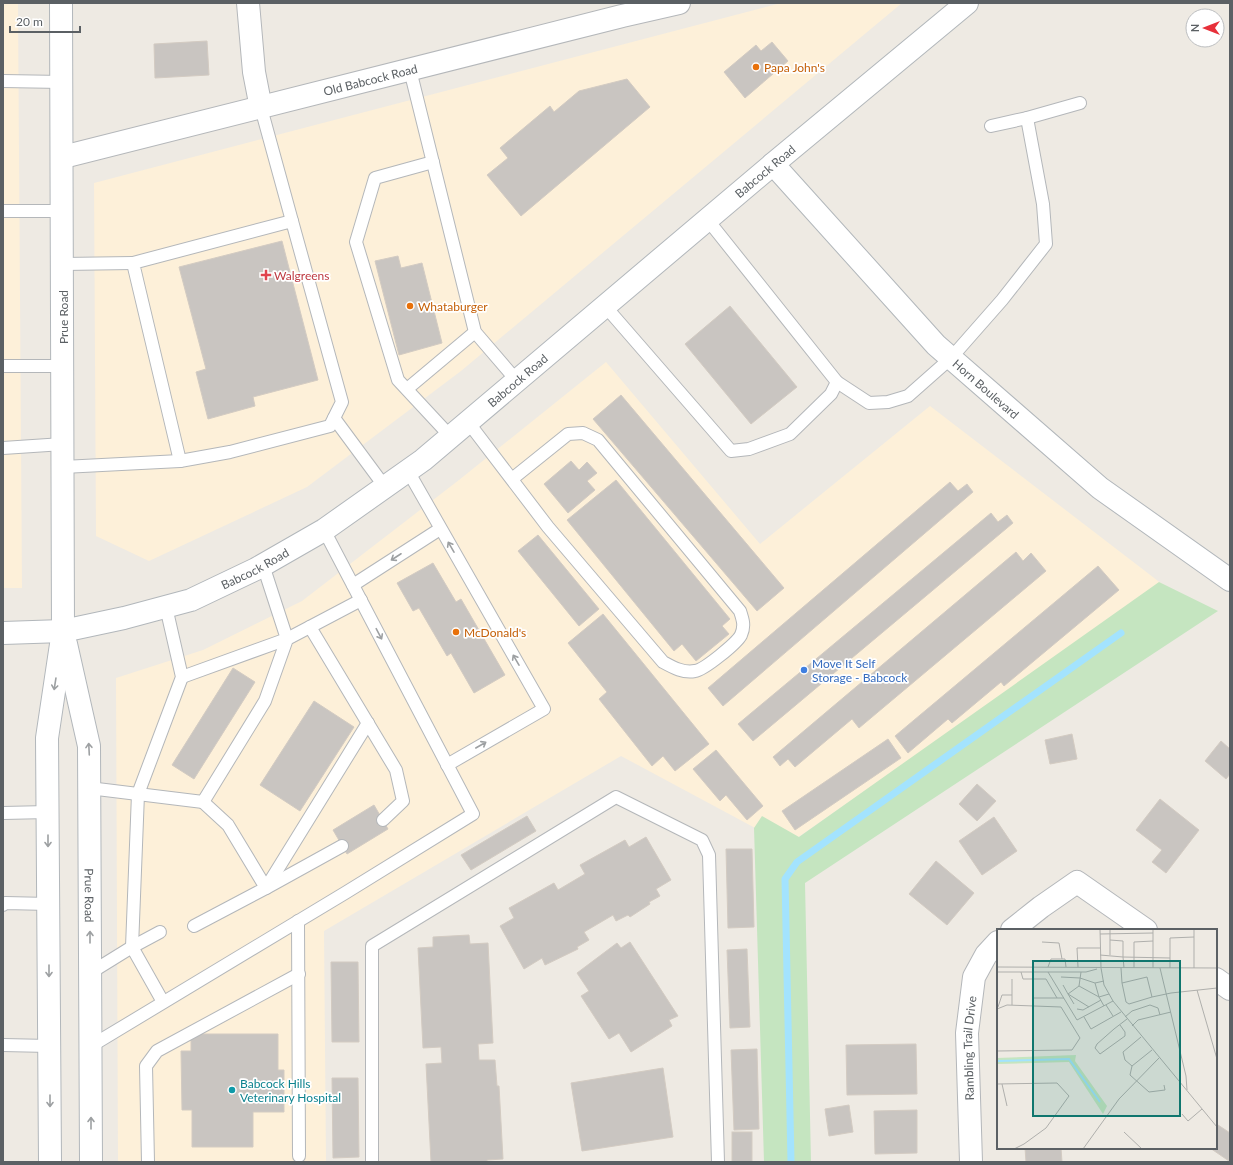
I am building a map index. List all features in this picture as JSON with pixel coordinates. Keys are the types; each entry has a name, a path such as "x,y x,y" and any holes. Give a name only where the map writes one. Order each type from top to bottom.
{"main road":[{"name":"Prue Road","path":"50,1162 47,738 63,631 63,157 61,3"},
{"path":"248,3 254,72 261,108"},
{"name":"Old Babcock Road","path":"63,157 622,16 679,3"},
{"name":"Babcock Road","path":"3,633 63,631 124,618 190,600 263,565 324,530 408,471 451,437 772,164 967,3"},
{"name":"Horn Boulevard","path":"772,164 936,345 1100,488 1230,580"},
{"name":"Prue Road","path":"63,631 89,746 91,1162"},
{"path":"1013,929 1041,907 1078,882 1145,929"},
{"name":"Rambling Trail Drive","path":"971,1162 967,1033 974,977 986,955 997,943"},
{"path":"1217,980 1230,989"}],"lane":[{"path":"410,70 475,332 517,381"},
{"path":"3,81 62,82"},
{"path":"991,126 1027,118 1080,103"},
{"path":"63,467 180,461 230,452 330,426 342,402 261,108"},
{"path":"707,219 837,382 869,403 888,402 908,396 951,358 1002,300 1046,244 1043,204 1027,118"},
{"path":"433,162 375,178 356,242 398,380 451,437"},
{"path":"3,211 63,211"},
{"path":"63,264 133,263 292,221"},
{"path":"133,263 180,461"},
{"path":"605,306 731,451 749,449 790,434 831,394 837,382"},
{"path":"407,389 475,332"},
{"path":"3,366 63,366"},
{"path":"334,418 385,487"},
{"path":"468,422 548,527 663,662 679,671 697,671 710,664 741,636 744,624 740,611 598,440 583,434 568,434 512,479"},
{"path":"3,448 63,444"},
{"path":"408,471 544,709 447,765"},
{"path":"353,585 440,529"},
{"path":"90,1046 473,814 324,530"},
{"path":"203,802 264,701 287,640 263,565"},
{"path":"182,677 287,640 361,600"},
{"path":"163,1002 132,948 138,794 182,677 166,607"},
{"path":"310,627 396,770 403,801 383,820"},
{"path":"266,888 368,723"},
{"path":"89,788 203,802 228,825 266,888"},
{"path":"372,1162 372,946 616,797 702,840 709,855 718,1162"},
{"path":"3,813 48,812"},
{"path":"194,926 342,846"},
{"path":"3,905 5,903 49,904"},
{"path":"298,921 299,1156"},
{"path":"90,973 160,932"},
{"path":"148,1162 146,1066 157,1051 299,974"},
{"path":"3,1045 50,1046"}],"shaded area":[{"path":"3,3 18,3 22,588 3,588"},
{"path":"781,3 902,3 461,371 307,487 149,561 96,536 94,183"},
{"path":"606,362 760,544 930,406 1162,584 787,845 621,756 324,931 326,1162 118,1162 116,678 203,650 302,601 459,480"}],"green space":[{"path":"1159,582 1218,611 805,883 811,1162 764,1162 754,828 762,816 799,837"}],"building":[{"path":"207,41 209,75 155,78 154,44"},
{"name":"Papa John's","path":"772,42 788,61 745,98 724,72 756,45 761,51"},
{"path":"627,79 650,107 521,216 487,175 508,158 500,148 550,106 554,112 579,91"},
{"name":"Walgreens","path":"282,241 318,380 253,397 255,406 208,419 196,372 206,369 179,267"},
{"name":"Whataburger","path":"398,256 401,268 422,263 442,343 399,355 375,261"},
{"path":"730,306 797,387 751,424 685,344"},
{"path":"621,395 784,588 757,611 593,419"},
{"path":"571,461 579,470 587,462 597,473 587,481 595,490 568,513 544,484"},
{"path":"616,480 730,619 722,626 729,634 696,661 682,644 674,651 567,520"},
{"path":"950,482 958,491 967,484 973,492 723,706 708,688"},
{"path":"991,513 998,522 1007,515 1013,523 753,741 738,724"},
{"path":"538,535 599,609 579,626 518,551"},
{"path":"1016,552 1023,561 1031,553 1046,571 859,728 852,719 795,767 788,759 780,766 773,757"},
{"name":"McDonald's","path":"433,563 456,602 461,599 505,675 474,693 451,653 447,656 419,608 413,611 397,583"},
{"path":"1098,566 1119,590 1004,686 1001,682 952,723 948,719 908,753 895,736"},
{"path":"603,614 709,744 675,771 663,756 652,766 599,699 607,692 568,643"},
{"path":"233,668 255,682 194,779 172,765"},
{"path":"314,701 354,727 300,811 260,785"},
{"path":"1072,734 1077,759 1050,764 1045,740"},
{"path":"888,739 901,758 795,830 782,811"},
{"path":"1221,741 1230,749 1230,774 1226,779 1205,761"},
{"path":"716,750 763,806 747,820 726,795 720,801 693,769"},
{"path":"977,784 996,801 977,821 959,804"},
{"path":"1160,799 1199,830 1166,873 1152,862 1162,850 1136,830"},
{"path":"374,805 388,829 347,854 333,830"},
{"path":"527,816 536,831 471,870 461,855"},
{"path":"994,817 1017,851 982,875 959,841"},
{"path":"646,837 671,880 656,889 660,896 649,902 650,904 630,917 628,915 616,921 613,915 584,932 589,940 577,947 578,949 545,965 542,958 524,969 500,926 514,918 509,908 554,883 558,890 585,874 580,865 625,840 629,847"},
{"path":"726,849 752,849 754,927 728,928"},
{"path":"936,861 974,893 947,925 909,894"},
{"path":"469,935 470,944 488,943 493,1043 478,1044 479,1060 495,1060 497,1086 499,1086 503,1159 487,1160 487,1162 431,1162 426,1064 442,1063 441,1047 423,1048 418,948 433,947 433,937"},
{"path":"630,942 678,1016 669,1020 672,1026 631,1052 619,1033 609,1039 581,996 589,991 577,973 617,943 621,948"},
{"path":"747,949 750,1027 730,1028 727,950"},
{"path":"331,962 358,962 359,1042 332,1042"},
{"name":"Babcock Hills Veterinary Hospital","path":"191,1034 278,1034 278,1070 284,1070 284,1112 253,1112 253,1147 192,1147 192,1110 182,1110 181,1051 191,1051"},
{"path":"916,1044 917,1094 847,1095 846,1045"},
{"path":"757,1049 759,1129 734,1130 731,1050"},
{"path":"663,1068 673,1137 582,1151 571,1083"},
{"path":"332,1078 358,1078 359,1157 333,1158"},
{"path":"849,1105 853,1132 829,1136 825,1109"},
{"path":"917,1110 917,1153 875,1154 874,1111"},
{"path":"1218,1125 1230,1133 1229,1161 1211,1149 1217,1149"},
{"path":"732,1132 752,1132 752,1162 732,1162"},
{"path":"1025,1149 1061,1149 1062,1162 1026,1162"}],"waterway":[{"path":"791,1162 785,879 797,862 1121,633"}],"place":[{"name":"Papa John's","path":"756,67"},
{"name":"Walgreens","path":"266,275"},
{"name":"Whataburger","path":"410,306"},
{"name":"McDonald's","path":"456,632"},
{"name":"Move It Self Storage - Babcock","path":"804,670"},
{"name":"Babcock Hills Veterinary Hospital","path":"232,1090"}]}
